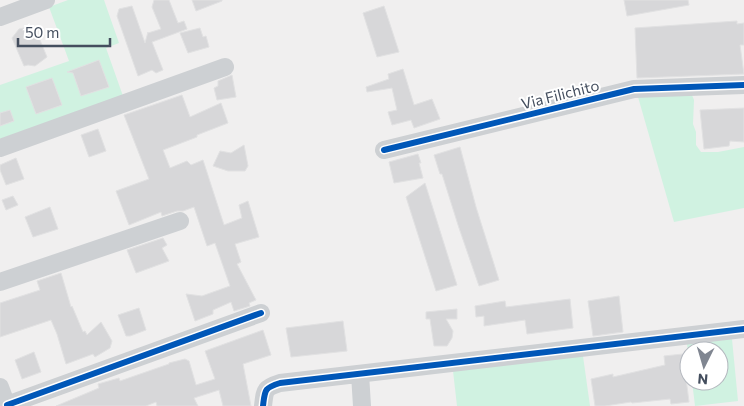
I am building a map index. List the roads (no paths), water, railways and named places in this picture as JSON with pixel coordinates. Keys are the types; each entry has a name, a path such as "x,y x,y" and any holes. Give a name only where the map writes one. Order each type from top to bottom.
{"street":[{"path":"0,17 46,0"},
{"path":"0,148 225,67"},
{"name":"Via Filichito","path":"384,150 634,89 744,85"},
{"path":"0,282 180,221"},
{"path":"0,387 7,406 261,313"},
{"path":"263,406 264,392 269,387 280,383 744,329"},
{"path":"360,374 362,406"}]}
